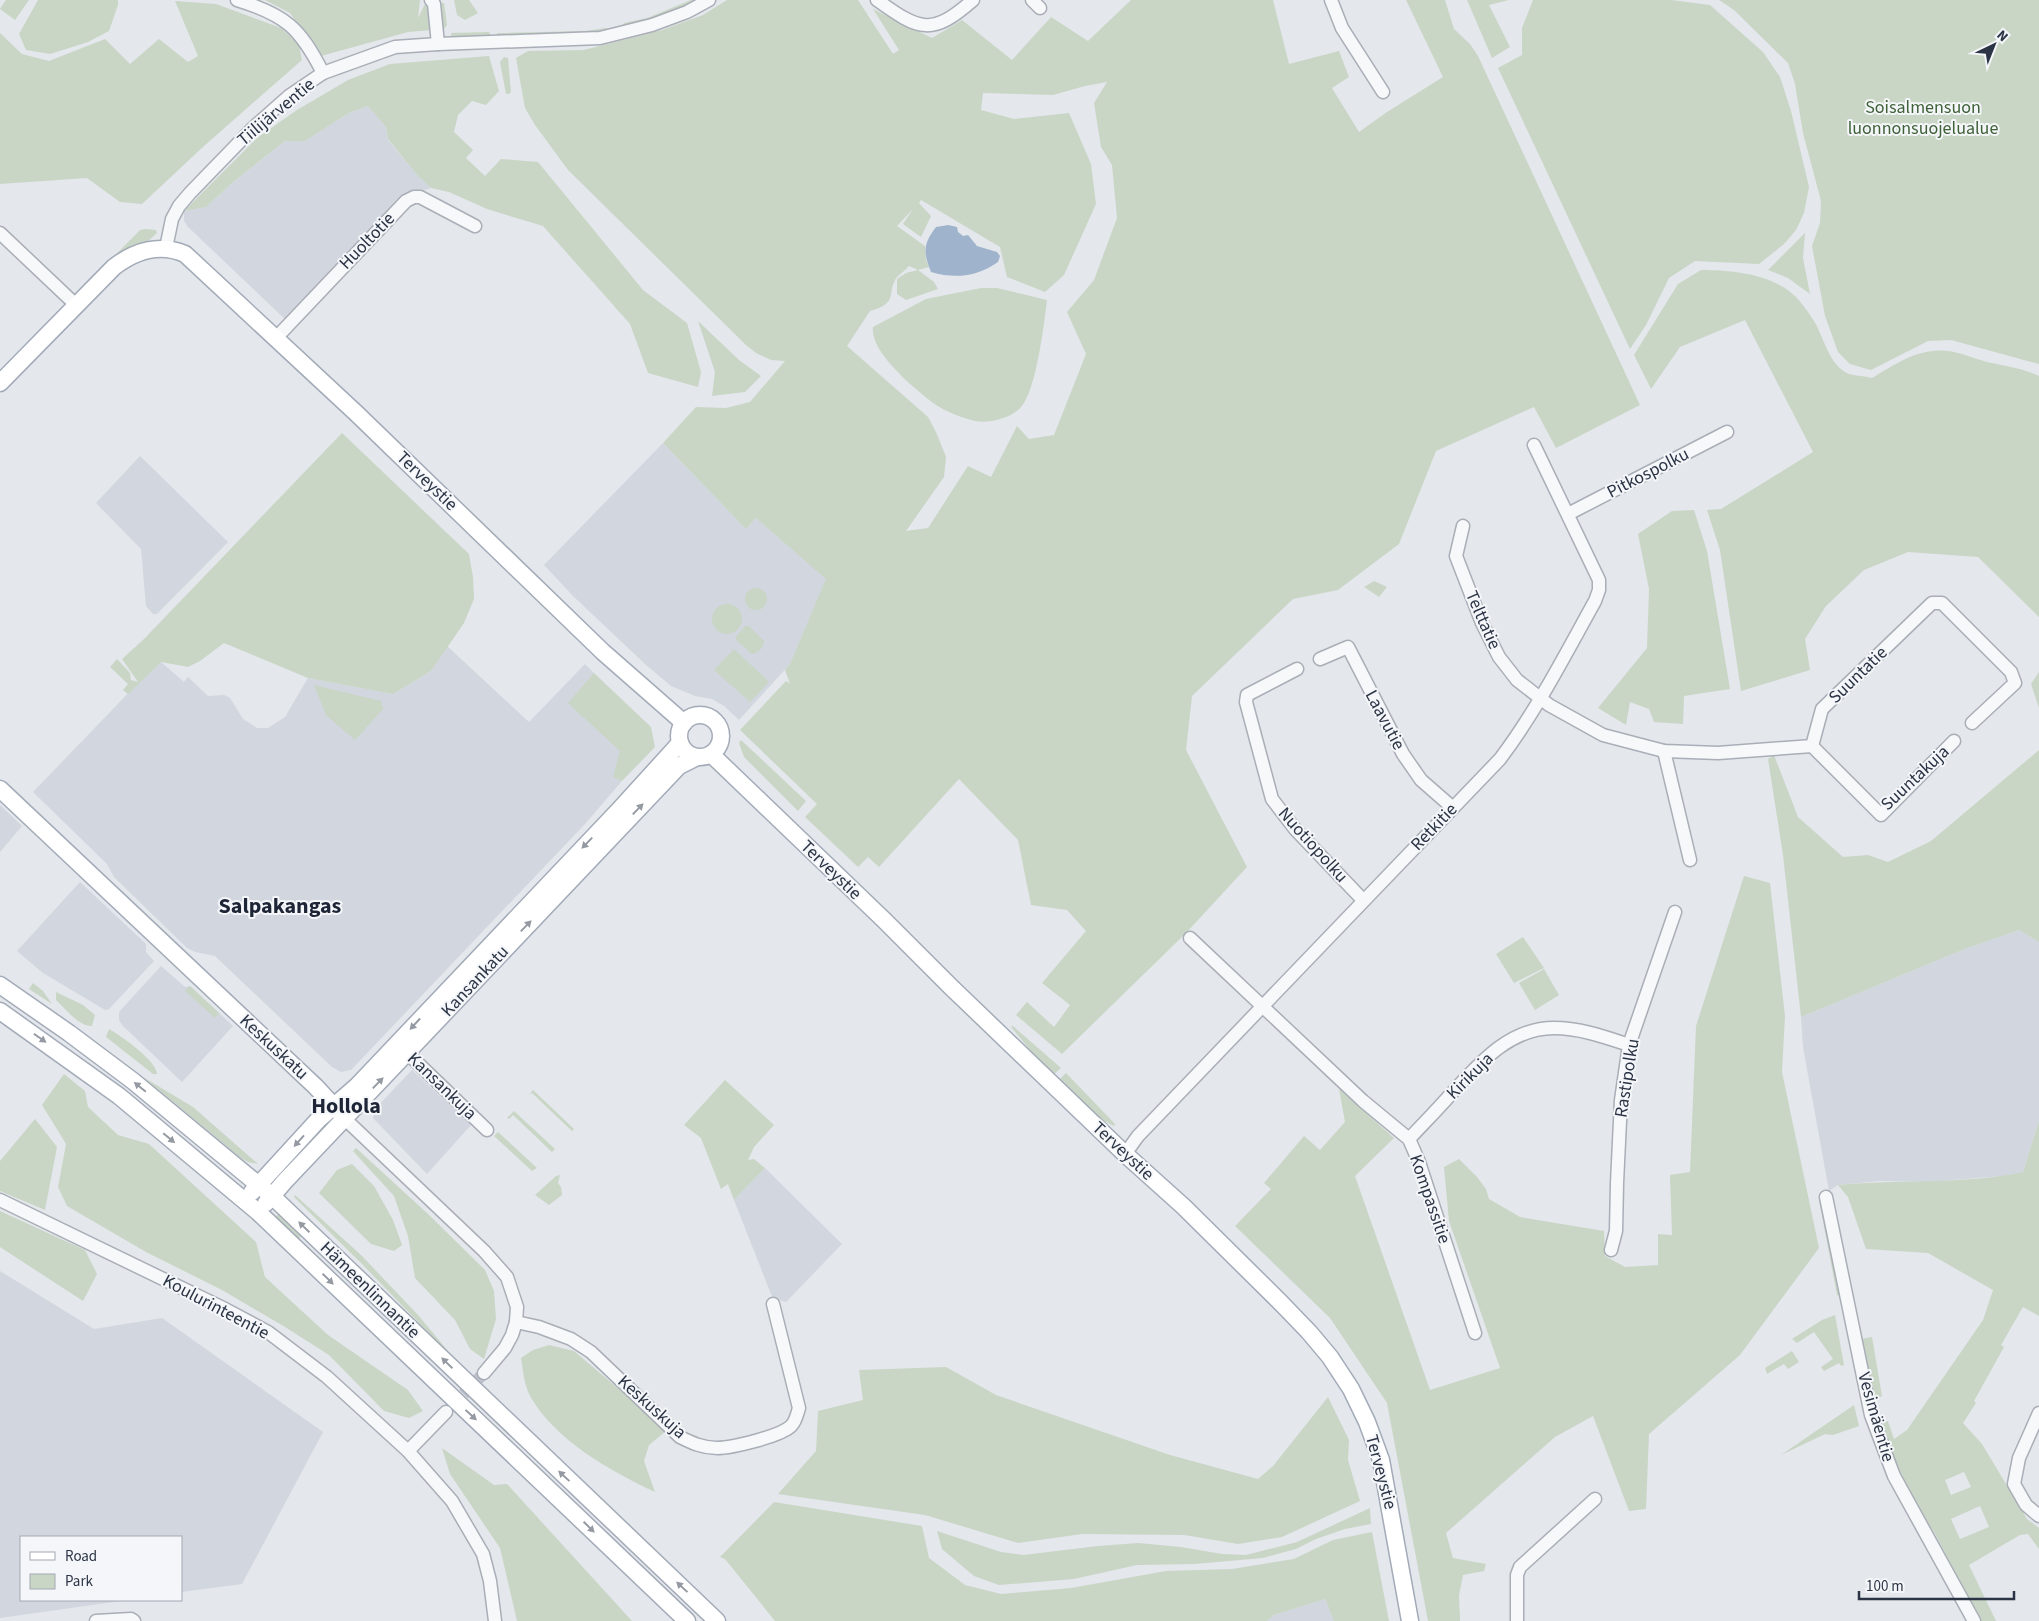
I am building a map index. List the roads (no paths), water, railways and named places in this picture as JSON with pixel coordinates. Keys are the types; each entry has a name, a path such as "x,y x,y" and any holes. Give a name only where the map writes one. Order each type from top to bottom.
{"main road":[{"path":"0,383 114,266 122,260 143,251 166,248"},
{"name":"Terveystie","path":"166,248 185,254 356,413 603,652 684,723"},
{"path":"695,716 701,716 707,717 716,723 719,728 720,738 716,749 704,755 685,750 680,743 679,734 684,723 695,716"},
{"name":"Kansankatu","path":"402,1048 680,743"},
{"name":"Terveystie","path":"704,755 884,920 1125,1154 1184,1207 1304,1326 1330,1357 1351,1389 1367,1422 1381,1460 1410,1621"},
{"name":"Kansankatu","path":"258,1212 339,1112 679,766 704,755"},
{"name":"Keskuskatu","path":"0,789 316,1087 339,1112"},
{"name":"Hämeenlinnantie","path":"0,985 125,1075 272,1196 718,1621"},
{"name":"Hämeenlinnantie","path":"0,1011 119,1096 258,1212 688,1621"},
{"name":"Kansankatu","path":"244,1201 318,1120 339,1112"}],"street":[{"path":"237,0 262,7 279,16 297,31 306,42 324,73"},
{"path":"431,0 434,4 438,44"},
{"name":"Tiilijärventie","path":"166,248 172,219 190,192 254,127 289,96 324,73 395,47 600,38 652,25 687,12 709,0"},
{"path":"877,0 892,11 916,24 932,26 946,21 973,0"},
{"path":"1331,0 1342,28 1383,92"},
{"name":"Huoltotie","path":"276,338 406,201 414,197 420,198 475,226"},
{"path":"0,233 76,305"},
{"name":"Pitkospolku","path":"1568,514 1728,432"},
{"name":"Retkitie","path":"1125,1154 1138,1136 1500,759 1520,732 1540,699 1595,602 1599,590 1599,580 1534,445"},
{"name":"Telttatie","path":"1463,526 1456,556 1482,624 1499,656 1517,680 1540,699"},
{"name":"Suuntatie","path":"1812,746 1822,709 1932,603 1942,603 2011,672 2015,683 1972,723"},
{"name":"Laavutie","path":"1320,659 1348,647 1403,754 1421,780 1453,808"},
{"name":"Nuotiopolku","path":"1296,670 1248,695 1246,702 1272,799 1295,830 1363,900"},
{"path":"1540,699 1603,735 1664,751 1718,753 1812,746"},
{"name":"Suuntakuja","path":"1812,746 1881,815 1954,741"},
{"path":"1664,751 1690,860"},
{"name":"Rastipolku","path":"1612,1250 1616,1232 1621,1100 1629,1045 1675,912"},
{"name":"Kompassitie","path":"1190,938 1363,1101 1409,1139 1419,1162 1474,1333"},
{"name":"Kirikuja","path":"1409,1139 1486,1057 1504,1044 1529,1032 1552,1028 1575,1029 1629,1045"},
{"name":"Kansankuja","path":"402,1048 487,1130"},
{"name":"Keskuskatu","path":"339,1112 497,1264 507,1277 514,1292 517,1307 516,1322 505,1348 484,1373"},
{"name":"Vesimäentie","path":"1826,1197 1873,1420 1894,1476 1974,1621"},
{"name":"Koulurinteentie","path":"0,1200 36,1216 268,1332 327,1377 408,1451 452,1501 483,1554 490,1581 495,1621"},
{"name":"Keskuskuja","path":"516,1322 539,1327 571,1339 591,1352 680,1436 697,1445 717,1448 769,1436 790,1426 797,1417 799,1408 773,1304"},
{"path":"408,1451 446,1412"},
{"path":"2039,1414 2019,1458 2014,1484 2026,1505 2039,1516"},
{"path":"1517,1621 1517,1575 1520,1567 1595,1499"},
{"path":"96,1621 134,1621"}],"water":[{"path":"948,225 957,227 958,232 963,236 968,235 977,246 997,252 1000,256 998,262 974,274 949,276 931,272 926,253 927,243 936,227"}],"tunnel":[{"path":"451,1407 484,1373"}],"district":[{"name":"Salpakangas","path":"280,906"},
{"name":"Hollola","path":"346,1106"}],"park label":[{"name":"Soisalmensuon luonnonsuojelualue","path":"1923,117"}]}
